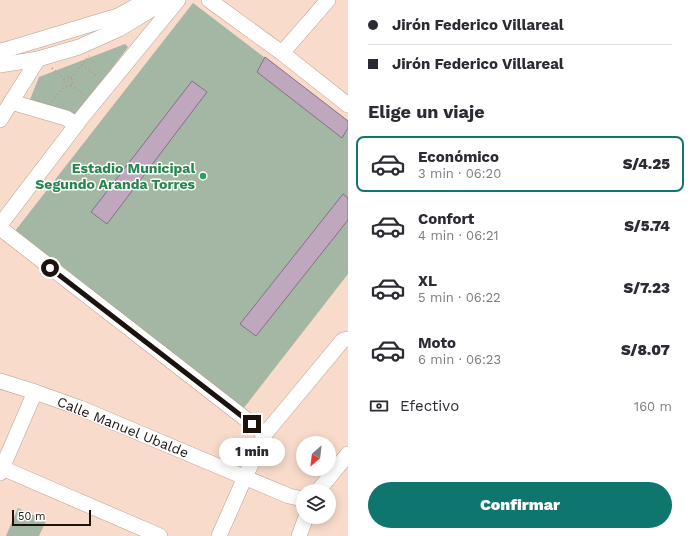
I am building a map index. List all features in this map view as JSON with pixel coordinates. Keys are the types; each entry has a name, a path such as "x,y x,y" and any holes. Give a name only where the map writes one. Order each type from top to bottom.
{"street":[{"path":"2,46 118,16 147,0"},
{"path":"0,65 38,59 80,47 119,29 167,0"},
{"path":"0,225 76,124 178,0"},
{"path":"209,0 282,53 348,105"},
{"path":"282,53 328,0"},
{"path":"0,120 38,59"},
{"path":"11,102 66,118 76,124"},
{"path":"0,228 265,434"},
{"path":"219,536 244,477 265,434 343,340 348,339"},
{"name":"Calle Manuel Ubalde","path":"0,381 80,408 296,497"},
{"path":"35,392 1,471 127,530 160,536"},
{"path":"324,484 348,454"},
{"path":"299,536 303,524"}],"path":[{"path":"71,78 93,52"},
{"path":"82,65 98,77"},
{"path":"52,68 64,79 63,81 66,86"},
{"path":"64,79 66,77 71,78"},
{"path":"71,78 73,81 71,85"},
{"path":"48,105 66,86 71,85 84,95"}],"green space":[{"name":"Estadio Municipal Segundo Aranda Torres","path":"193,3 348,121 348,274 243,409 15,231"},
{"path":"125,44 128,47 73,120 29,102 39,77"},
{"path":"18,508 46,521 39,536 6,536"}],"building":[{"path":"265,57 348,121 348,128 342,138 257,72"},
{"path":"192,81 207,92 107,224 91,212"},
{"path":"343,194 348,198 348,220 256,336 240,324"}],"place":[{"name":"Estadio Municipal Segundo Aranda Torres","path":"203,176"}],"route":[{"path":"50,268 252,424"}]}
